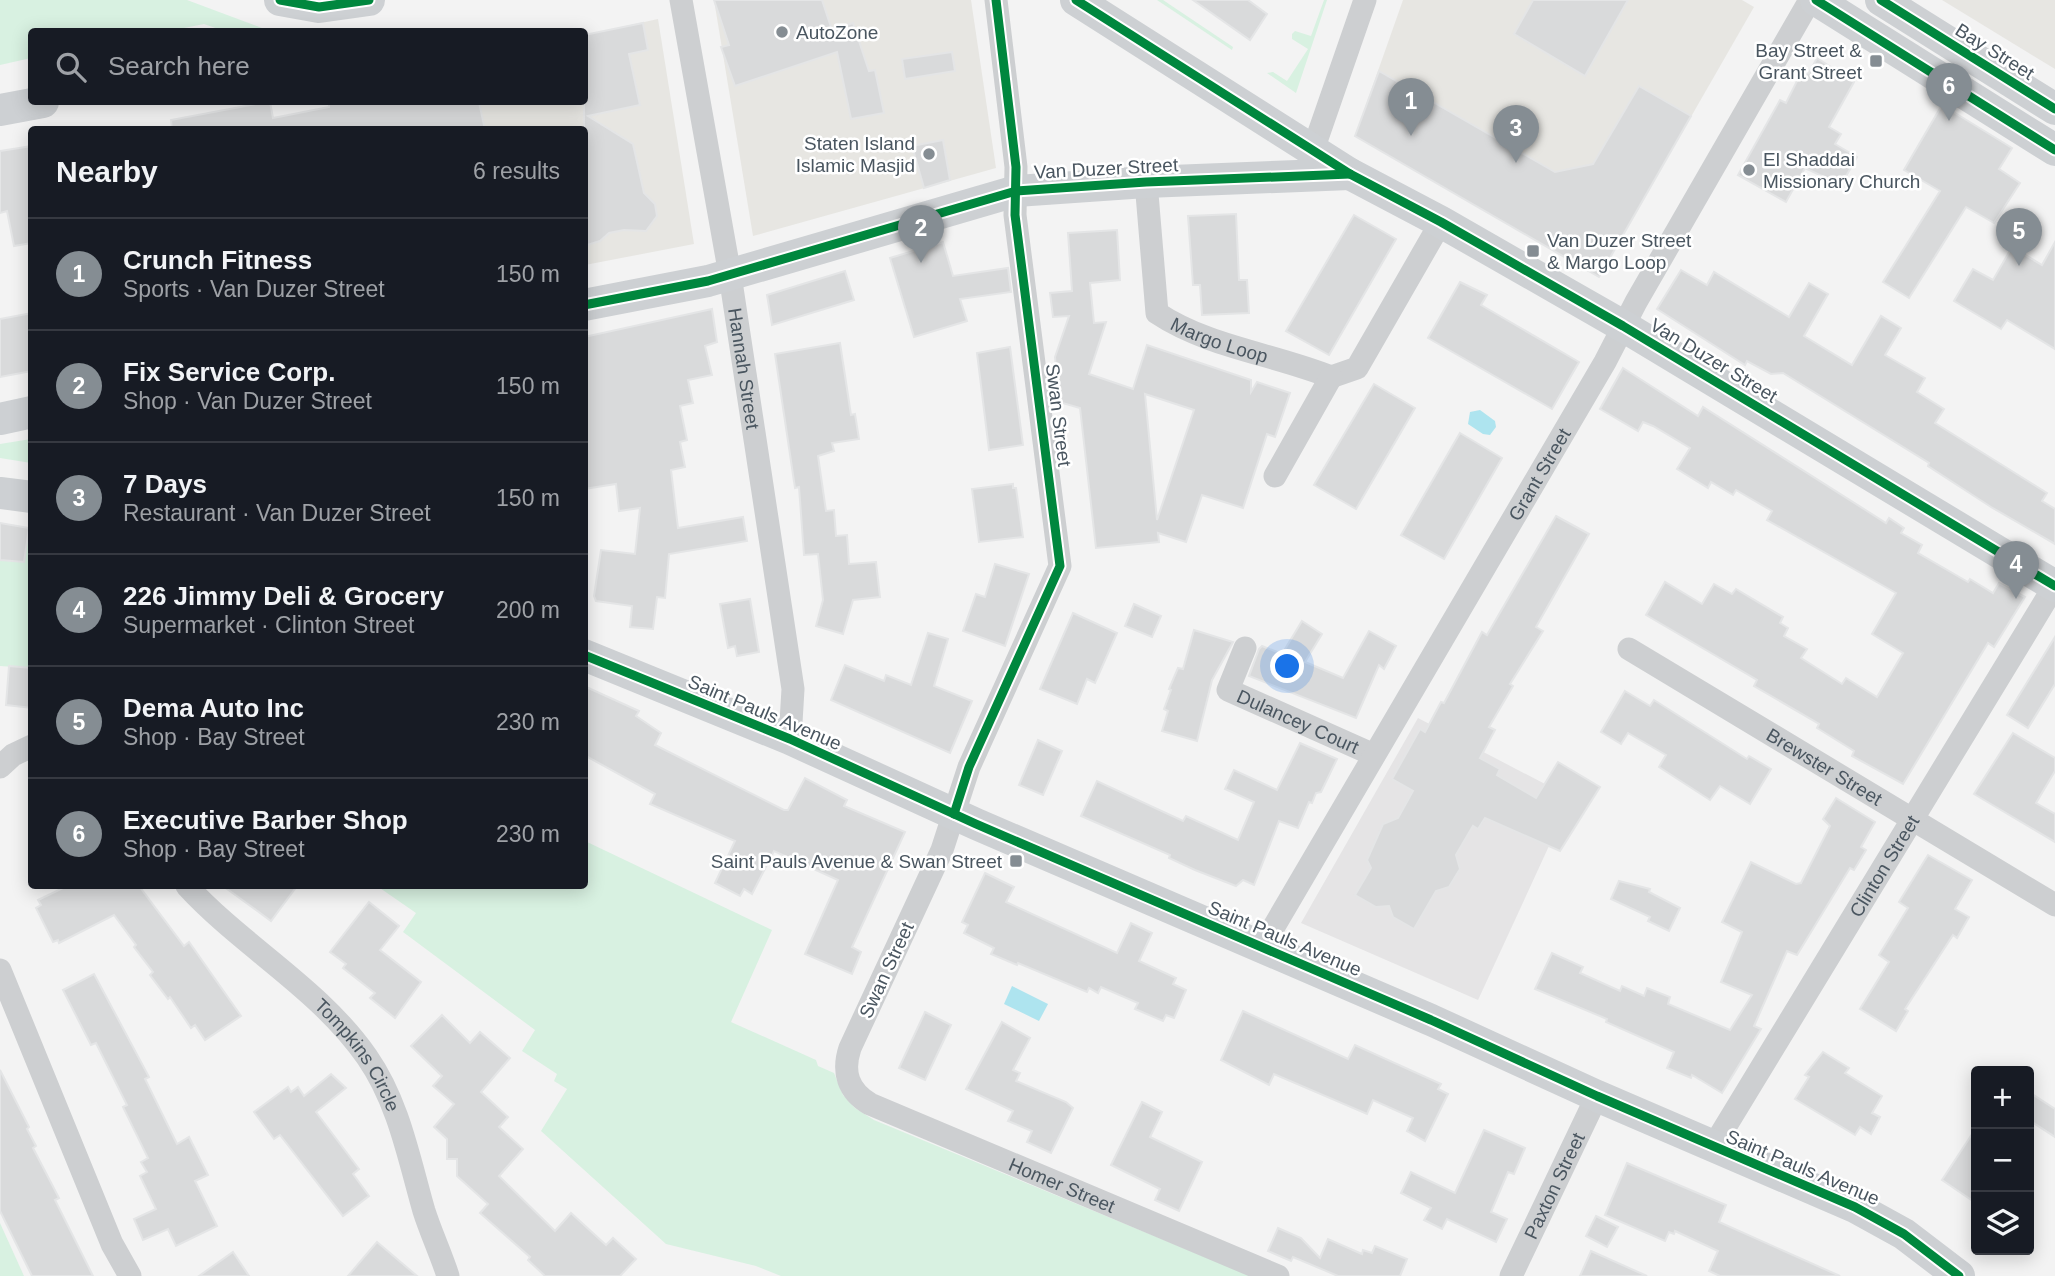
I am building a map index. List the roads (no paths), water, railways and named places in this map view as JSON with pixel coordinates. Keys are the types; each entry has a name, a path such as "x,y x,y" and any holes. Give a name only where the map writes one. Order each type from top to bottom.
{"main road":[{"path":"280,0 306,7 325,19 369,0"},
{"name":"Van Duzer Street","path":"1076,0 1350,174 1441,222 1623,326 2055,585"},
{"path":"1815,0 2055,150"},
{"name":"Bay Street","path":"1881,0 2055,109"},
{"path":"0,110 28,105"},
{"name":"Van Duzer Street","path":"588,304 730,275 1016,191 1146,181 1350,174"},
{"path":"0,419 28,413"},
{"path":"0,493 28,496"},
{"name":"Saint Pauls Avenue","path":"588,657 790,739 954,814 1431,1020 1879,1219 1959,1276"}],"street":[{"name":"Hannah Street","path":"681,0 730,275 793,689 790,739"},
{"name":"Swan Street","path":"851,1088 846,1070 850,1048 942,850 970,767 1060,566 1015,215 1016,159 996,0"},
{"path":"1313,150 1365,0"},
{"name":"Grant Street","path":"1262,947 1605,362 1810,0"},
{"name":"Margo Loop","path":"1146,181 1157,313 1183,330 1331,377"},
{"path":"1275,476 1331,377 1357,368 1441,222"},
{"name":"Clinton Street","path":"1713,1147 2055,585"},
{"name":"Dulancey Court","path":"1245,648 1228,690 1374,755"},
{"name":"Brewster Street","path":"1629,649 2055,905"},
{"path":"0,767 13,755 28,748"},
{"name":"Tompkins Circle","path":"190,889 221,921 312,995 368,1058 392,1102 429,1228 448,1276"},
{"path":"0,970 109,1236 130,1276"},
{"name":"Homer Street","path":"851,1088 870,1104 1278,1276"},
{"name":"Paxton Street","path":"1511,1276 1597,1096"}],"water":[{"path":"1480,410 1495,421 1496,427 1490,435 1483,434 1468,424 1470,412"},
{"path":"1012,986 1048,1004 1039,1021 1004,1004"}],"place":[{"name":"AutoZone","path":"782,32"},
{"name":"Bay Street & Grant Street","path":"1876,61"},
{"name":"Executive Barber Shop","path":"1949,121"},
{"name":"Crunch Fitness","path":"1411,136"},
{"name":"Staten Island Islamic Masjid","path":"929,154"},
{"name":"7 Days","path":"1516,163"},
{"name":"El Shaddai Missionary Church","path":"1749,170"},
{"name":"Van Duzer Street & Margo Loop","path":"1533,251"},
{"name":"Fix Service Corp.","path":"921,263"},
{"name":"Dema Auto Inc","path":"2019,266"},
{"name":"226 Jimmy Deli & Grocery","path":"2016,599"},
{"name":"Saint Pauls Avenue & Swan Street","path":"1016,861"}]}
